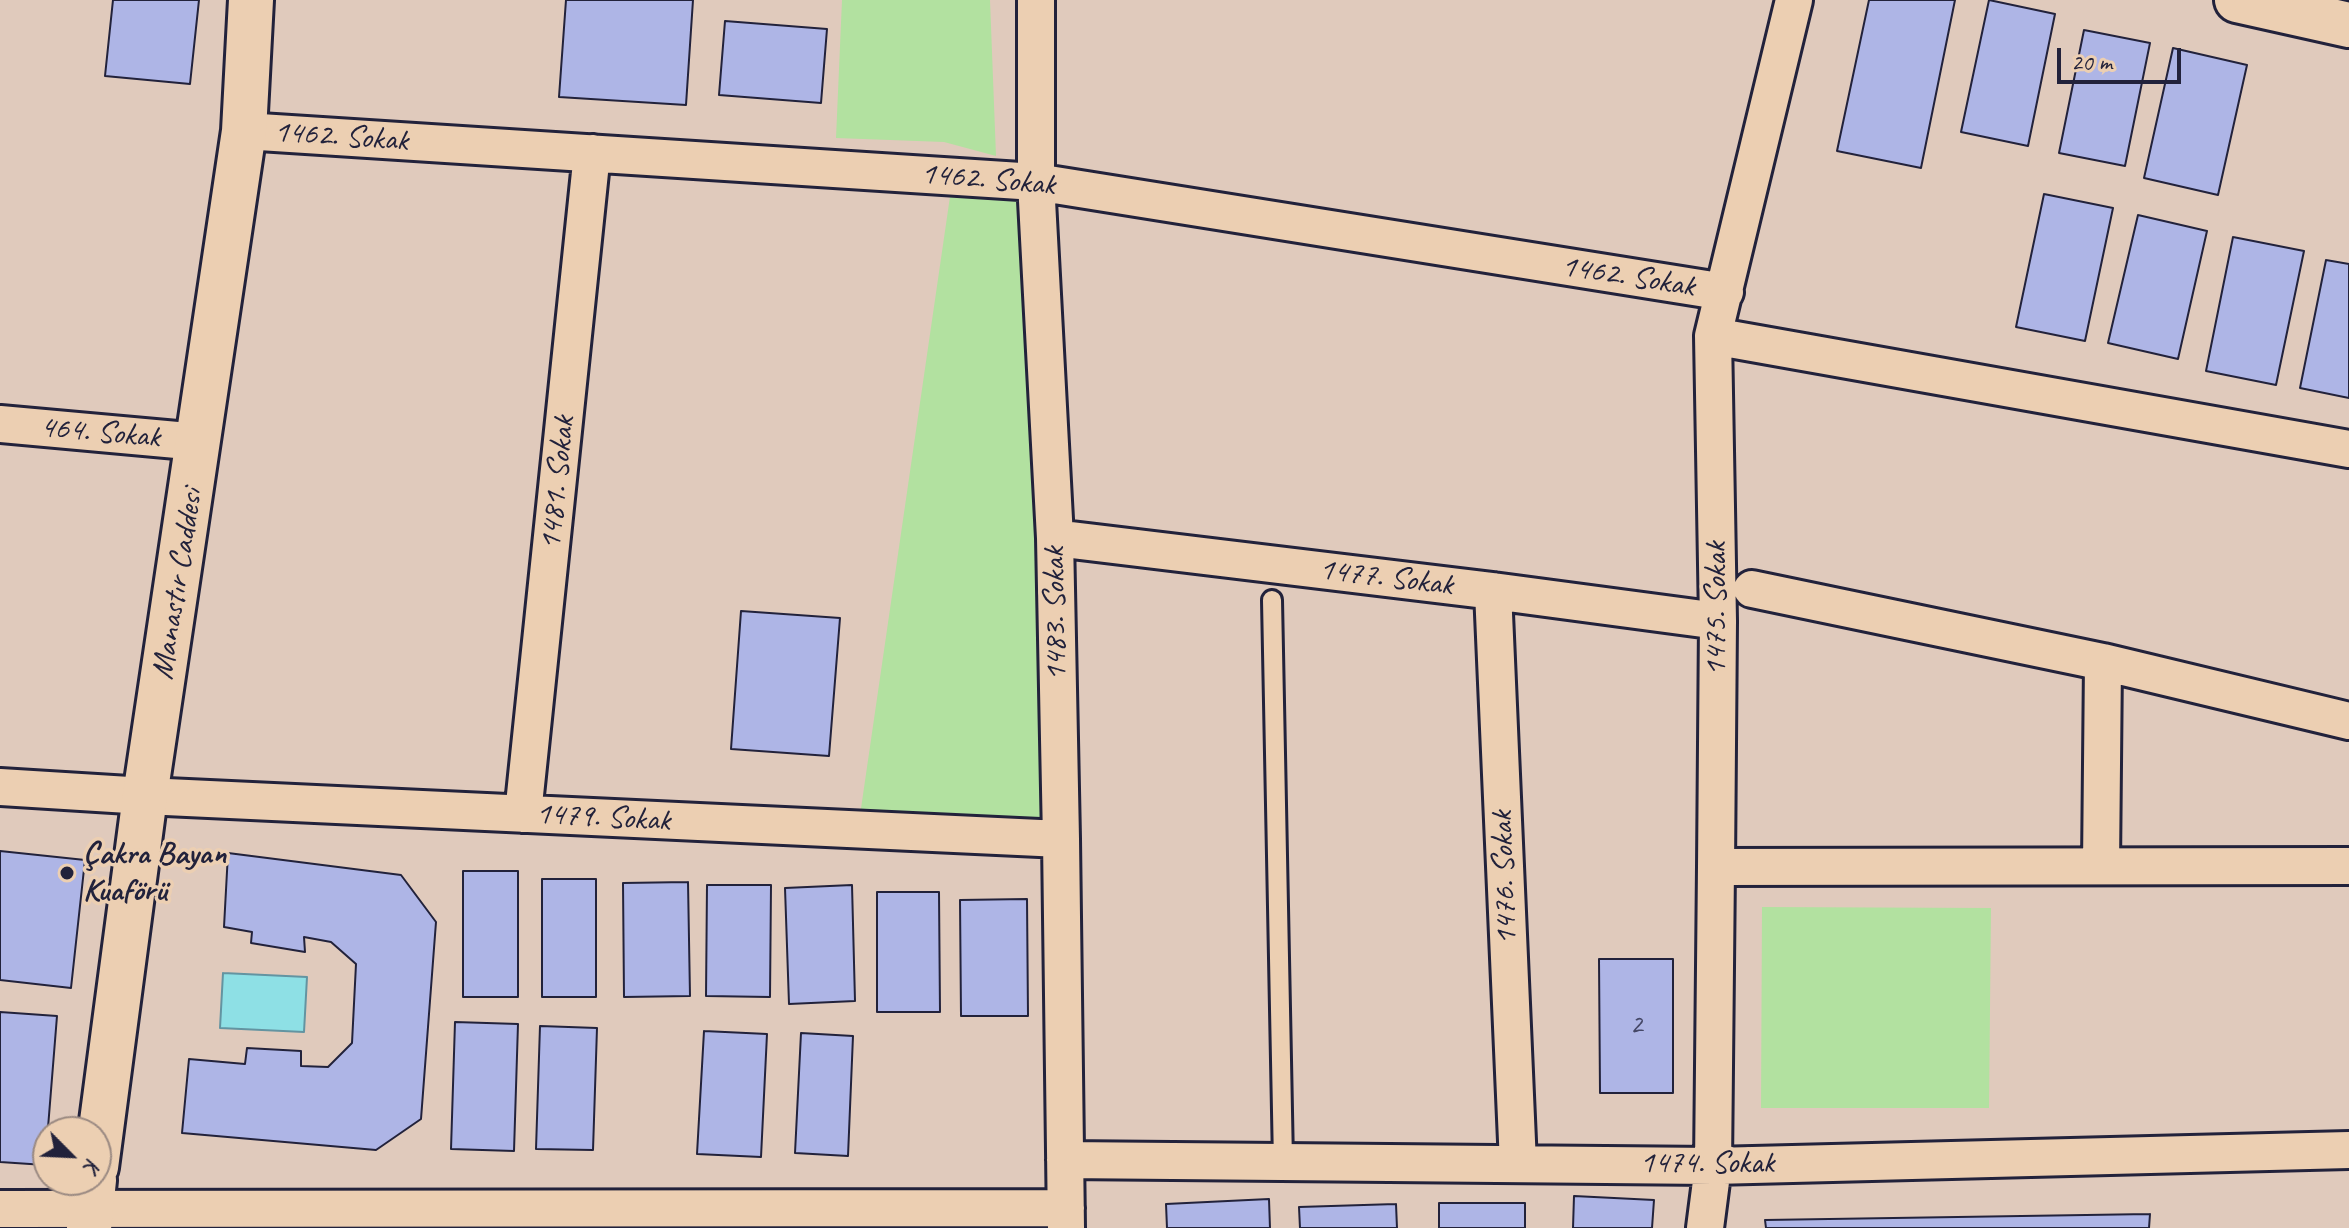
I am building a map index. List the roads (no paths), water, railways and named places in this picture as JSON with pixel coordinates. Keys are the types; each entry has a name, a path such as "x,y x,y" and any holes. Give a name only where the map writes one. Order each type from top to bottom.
{"street":[{"name":"Manastır Caddesi","path":"103,1116 145,796 244,131 251,0"},
{"name":"1483. Sokak","path":"1036,0 1036,182 1055,538 1066,1218"},
{"name":"1475. Sokak","path":"1705,1228 1713,1166 1716,867 1718,621 1713,336 1794,0"},
{"path":"2237,0 2349,25"},
{"name":"1462. Sokak","path":"244,131 1036,182 1725,292"},
{"name":"1481. Sokak","path":"523,814 592,153"},
{"name":"1462. Sokak","path":"1713,336 2349,449"},
{"name":"464. Sokak","path":"0,424 199,442"},
{"name":"1477. Sokak","path":"1055,538 1718,621"},
{"path":"1752,589 2103,662 2349,721"},
{"name":"1476. Sokak","path":"1493,591 1518,1164"},
{"path":"2101,866 2103,662"},
{"name":"1479. Sokak","path":"0,787 1061,839"},
{"path":"1716,867 2349,866"},
{"name":"1474. Sokak","path":"1065,1160 1713,1166 2349,1150"},
{"path":"0,1209 91,1206 1066,1218"}],"lane":[{"path":"1272,600 1283,1162"}],"water":[{"path":"223,973 307,977 304,1032 220,1028"}],"place":[{"name":"Çakra Bayan Kuaförü","path":"67,873"}]}
